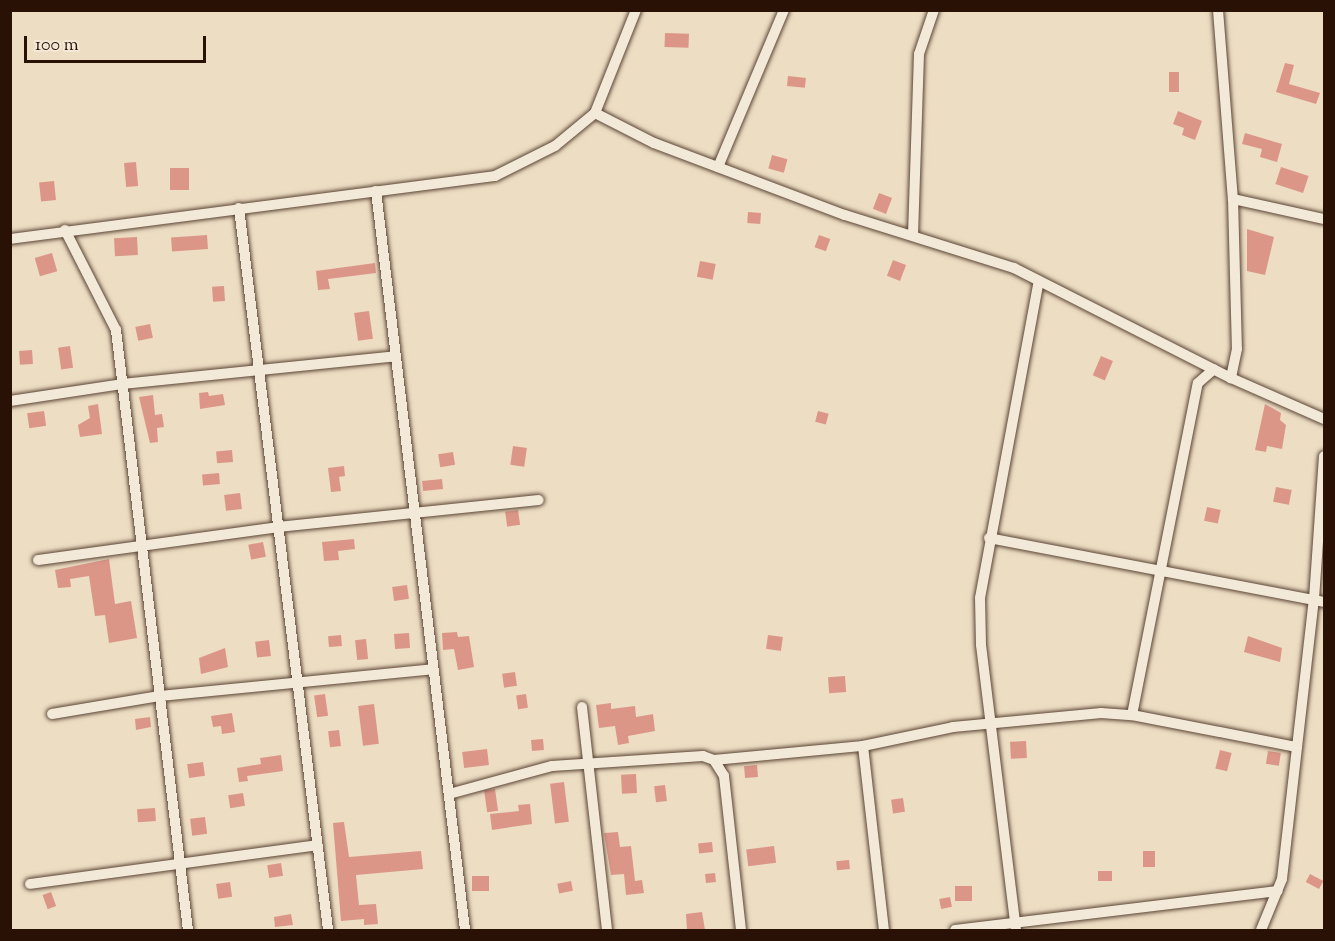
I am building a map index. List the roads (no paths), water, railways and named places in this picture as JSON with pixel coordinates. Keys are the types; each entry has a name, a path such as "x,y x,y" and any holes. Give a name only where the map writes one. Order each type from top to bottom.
{"street":[{"path":"10,239 65,230 495,176 555,146 596,113 636,10"},
{"path":"718,167 784,10"},
{"path":"913,235 919,54 934,10"},
{"path":"1218,10 1233,199 1238,349 1231,378"},
{"path":"596,113 654,143 845,215 1014,268 1231,378 1324,419"},
{"path":"376,191 465,930"},
{"path":"1233,199 1324,219"},
{"path":"238,208 327,930"},
{"path":"65,230 116,330 188,930"},
{"path":"1016,927 981,645 980,598 989,538 1039,281"},
{"path":"10,401 122,384 396,356"},
{"path":"1132,715 1198,383 1214,369"},
{"path":"1261,930 1278,891 1319,600 1324,456"},
{"path":"38,560 278,527 538,500"},
{"path":"989,538 1319,600"},
{"path":"52,714 160,696 433,669"},
{"path":"582,707 607,930"},
{"path":"448,794 552,766 703,756 714,760 863,746 954,727 1101,712 1132,715 1297,747"},
{"path":"863,746 884,930"},
{"path":"714,760 724,776 741,930"},
{"path":"30,884 180,861 317,844"},
{"path":"955,930 1016,927 1278,891"}]}
